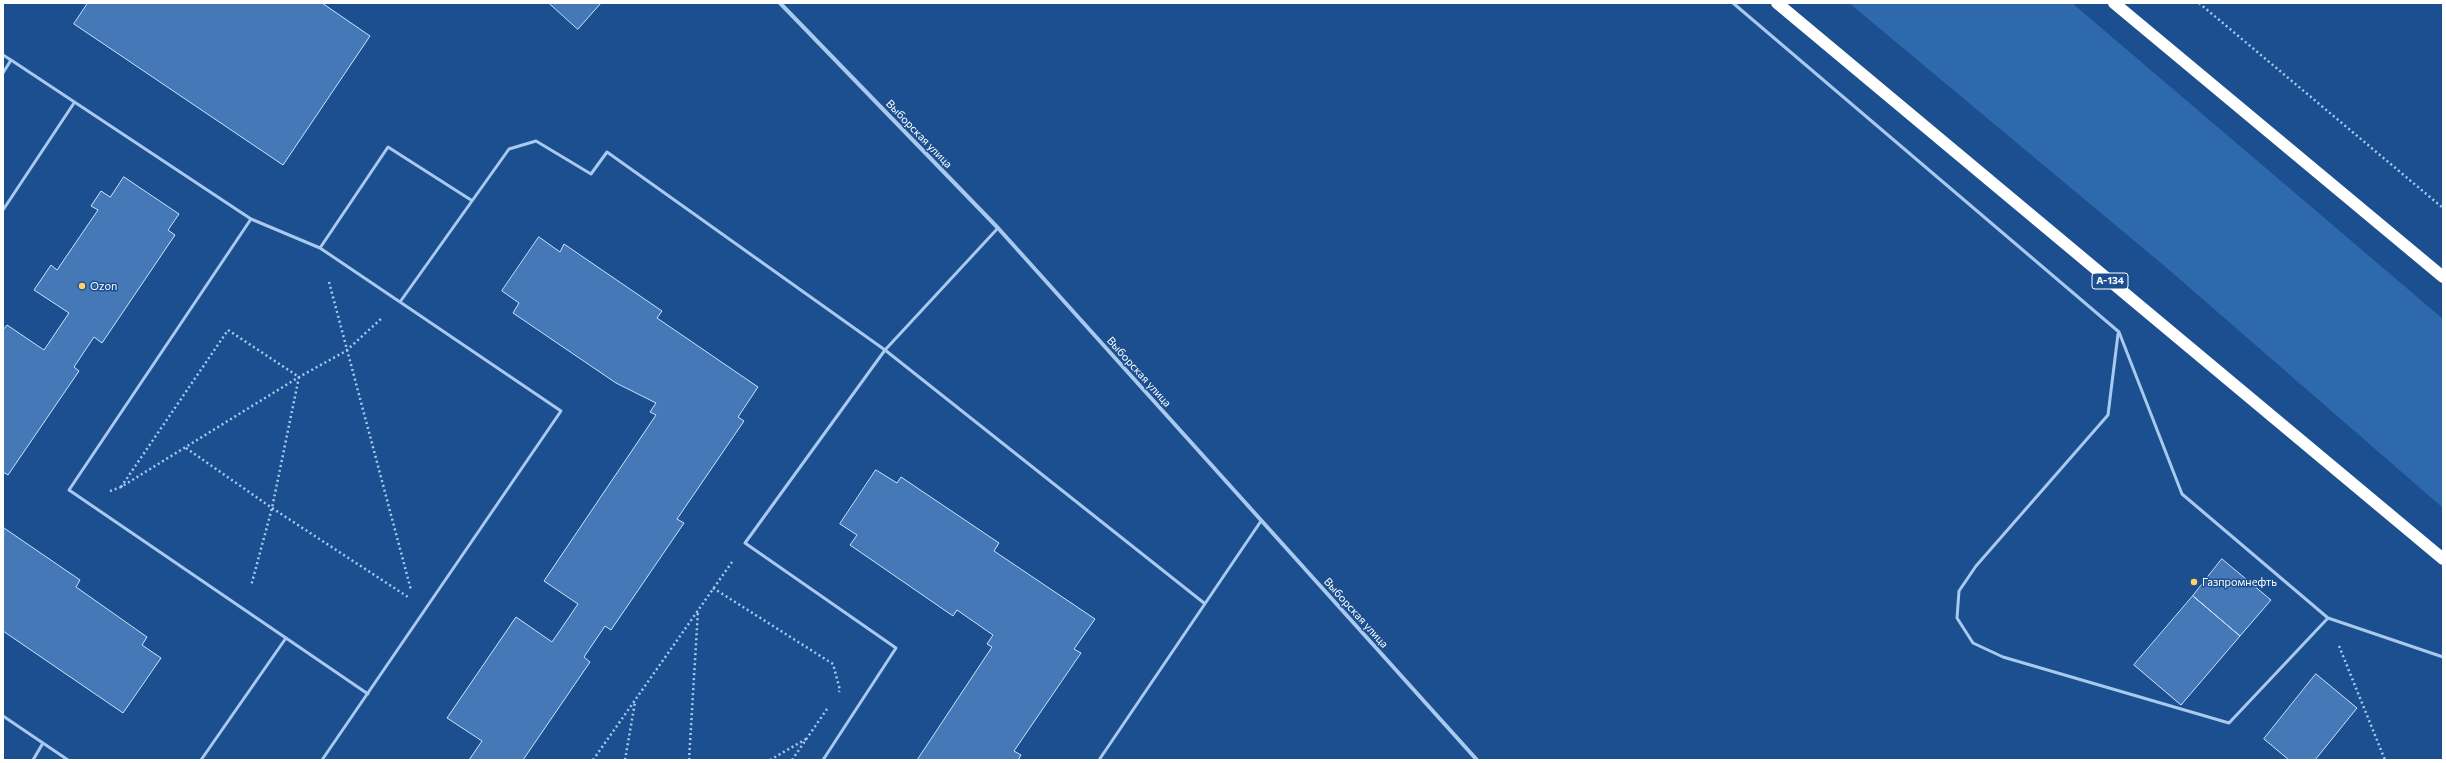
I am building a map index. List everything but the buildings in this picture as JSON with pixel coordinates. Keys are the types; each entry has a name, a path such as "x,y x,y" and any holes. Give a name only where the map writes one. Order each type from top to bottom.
{"highway":[{"name":"А-134","path":"1777,3 2443,559"},
{"path":"2114,3 2443,277"}],"street":[{"name":"Выборская улица","path":"780,3 998,228 1477,760"}],"lane":[{"path":"1733,3 2119,332 2182,494 2328,618 2443,657"},
{"path":"3,55 251,219 320,248 561,411 322,760"},
{"path":"3,73 11,60"},
{"path":"3,210 74,102"},
{"path":"400,302 471,200 509,149 536,141 591,174 607,152 885,350 1204,603"},
{"path":"320,248 388,147 471,200"},
{"path":"251,219 69,490 368,694"},
{"path":"823,760 896,648 745,544 885,350 998,228"},
{"path":"2119,332 2108,415 1976,566 1959,591 1957,618 1972,643 2003,657 2229,723 2328,618"},
{"path":"1099,760 1261,521"},
{"path":"201,760 286,638"},
{"path":"3,716 68,760"},
{"path":"32,760 43,744"}],"path":[{"path":"2199,3 2443,208"},
{"path":"186,448 272,508 413,600 320,248"},
{"path":"83,500 121,487 299,377 346,351 400,302"},
{"path":"121,487 228,330 299,377"},
{"path":"245,610 272,508 299,377"},
{"path":"592,760 745,544"},
{"path":"713,588 833,664 840,690 836,696"},
{"path":"689,760 698,610"},
{"path":"2328,618 2385,760"},
{"path":"625,760 635,700"},
{"path":"792,760 828,708"}],"shaded area":[{"path":"1849,3 2072,3 2443,319 2443,508 2168,269"}],"place":[{"name":"Ozon","path":"82,286"},
{"name":"Газпромнефть","path":"2194,582"}]}
